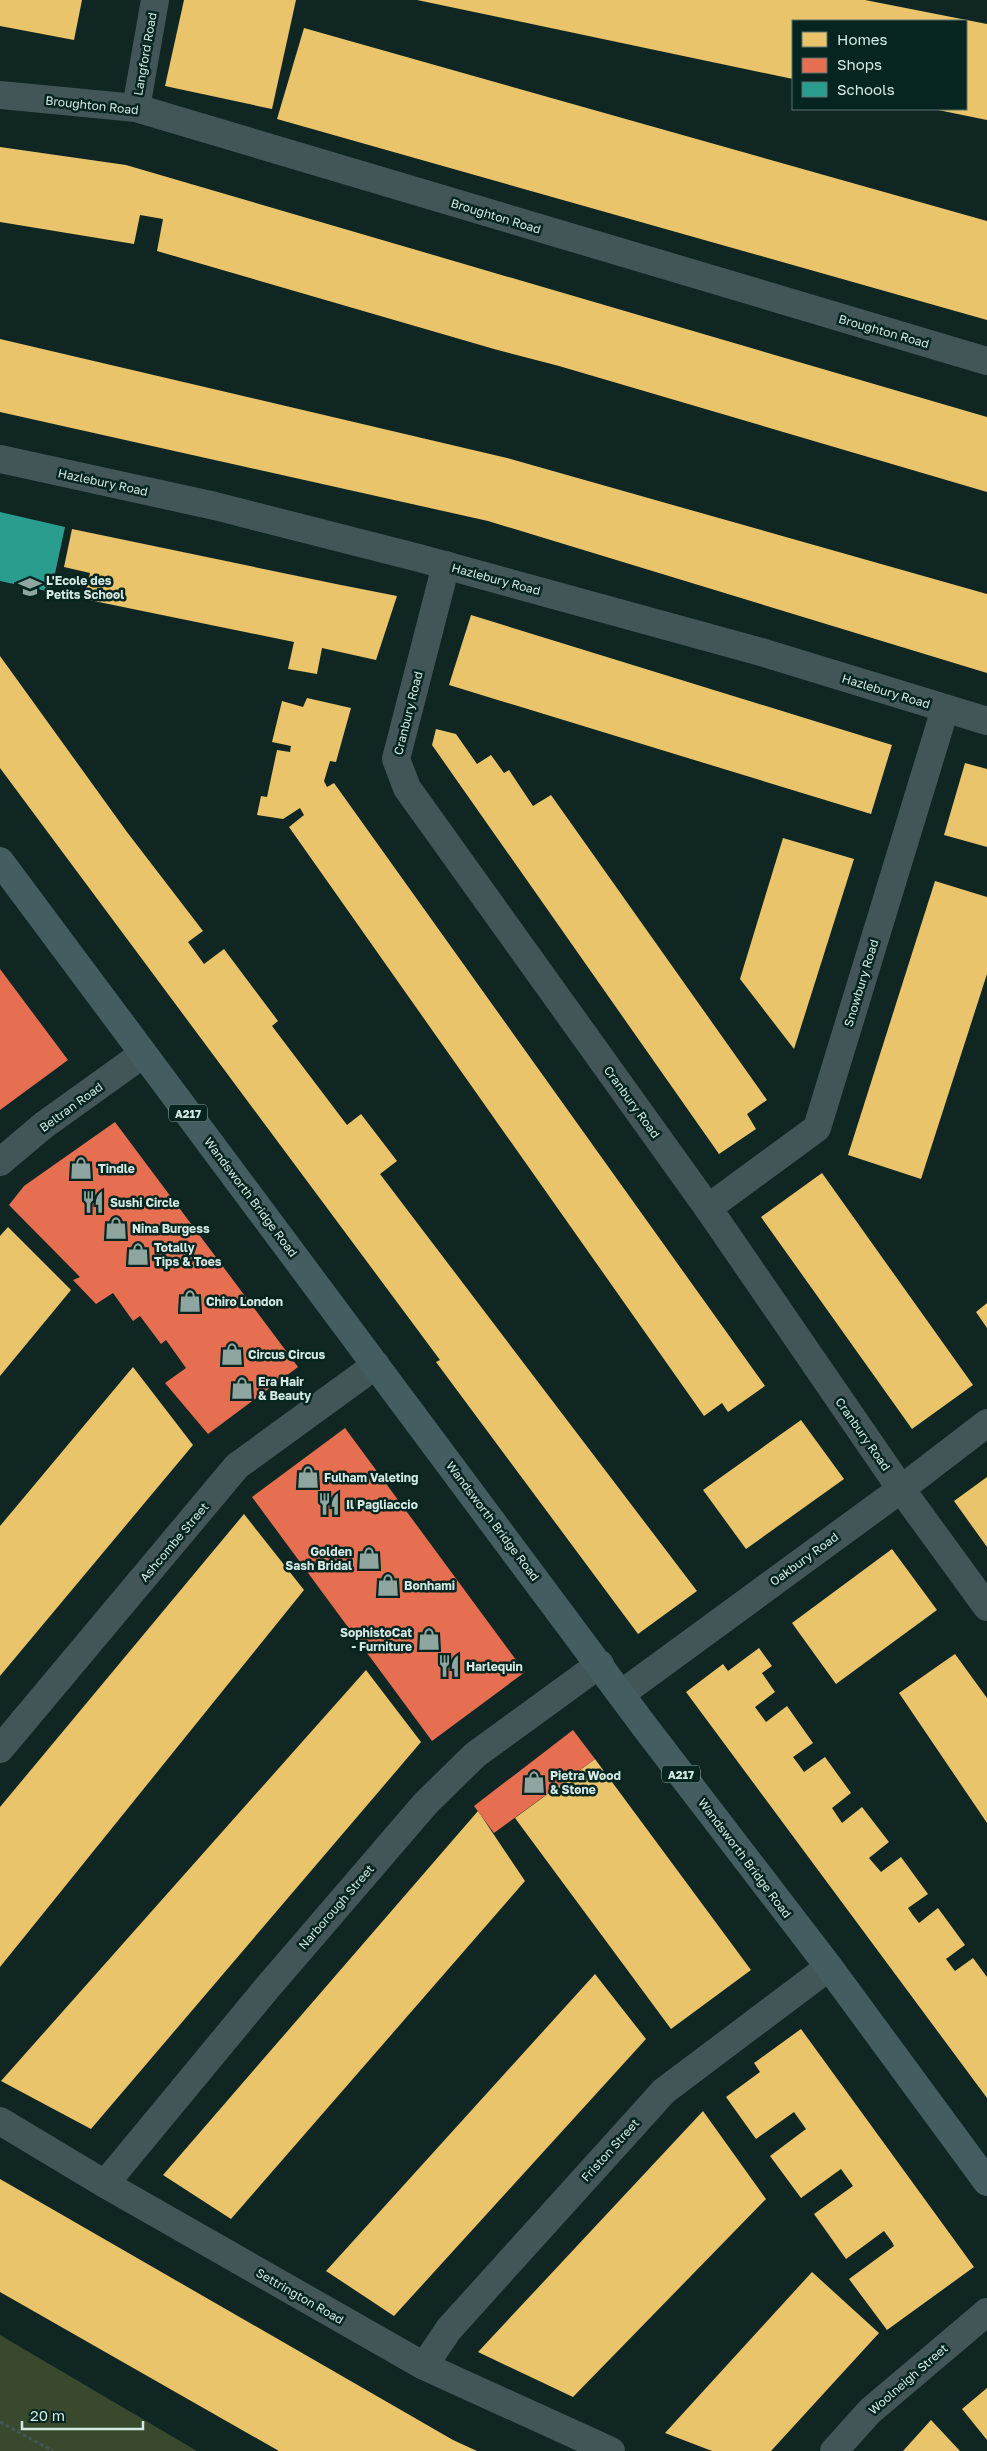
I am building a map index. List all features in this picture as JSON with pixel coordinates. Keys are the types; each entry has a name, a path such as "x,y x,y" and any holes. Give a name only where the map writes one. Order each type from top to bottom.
{"main road":[{"name":"Wandsworth Bridge Road","path":"0,861 621,1694 829,1968 987,2182"}],"street":[{"name":"Langford Road","path":"136,108 155,0"},
{"name":"Broughton Road","path":"0,95 136,108 987,361"},
{"name":"Hazlebury Road","path":"0,460 215,506 446,565 761,652 987,721"},
{"name":"Cranbury Road","path":"446,565 396,759 407,788 708,1208 901,1489 987,1607"},
{"name":"Snowbury Road","path":"708,1208 817,1128 945,709"},
{"name":"Beltran Road","path":"0,1162 44,1125 144,1054"},
{"name":"Ashcombe Street","path":"0,1749 237,1466 376,1364"},
{"name":"Oakbury Road","path":"621,1694 901,1489 987,1422"},
{"name":"Narborough Street","path":"104,2184 267,1988 426,1803 475,1755 600,1664"},
{"name":"Friston Street","path":"424,2366 448,2330 664,2092 829,1968"},
{"name":"Settrington Road","path":"0,2121 104,2184 424,2366 611,2451"},
{"name":"Woolneigh Street","path":"834,2451 870,2411 987,2312"}],"path":[{"path":"0,2422 52,2451"}],"green space":[{"path":"0,2335 197,2451 0,2451"}],"building: Homes":[{"path":"0,0 82,0 74,40 0,26"},
{"path":"184,0 296,0 272,109 165,86"},
{"path":"417,0 865,0 967,20 792,20 792,79"},
{"path":"967,20 987,24 987,120 938,110 967,110"},
{"path":"304,28 987,221 987,320 277,119"},
{"path":"0,147 126,165 987,417 987,492 559,366 494,349 157,251 163,219 140,215 134,244 0,222"},
{"path":"0,339 507,458 987,594 987,673 488,521 0,412"},
{"path":"72,529 397,596 376,660 322,648 317,674 288,669 294,642 84,599 90,573 64,567"},
{"path":"471,615 892,745 871,814 449,685"},
{"path":"0,656 127,832 203,931 188,942 204,964 224,949 278,1021 272,1026 347,1125 361,1114 397,1161 380,1174 697,1591 638,1634 436,1362 440,1360 0,768"},
{"path":"307,698 351,708 336,762 330,761 324,781 327,787 334,783 765,1386 728,1412 722,1403 704,1416 289,827 304,815 300,808 283,819 257,815 261,796 267,797 277,750 290,752 291,746 272,742 282,701 303,707"},
{"path":"436,729 456,734 477,764 491,755 504,773 509,770 533,806 551,795 767,1100 747,1114 756,1129 719,1154 432,745"},
{"path":"965,763 987,769 987,847 944,835"},
{"path":"783,838 854,859 794,1049 740,979"},
{"path":"935,881 987,897 987,974 921,1179 848,1155"},
{"path":"822,1173 973,1385 912,1429 761,1217"},
{"path":"8,1227 71,1290 0,1376 0,1236"},
{"path":"987,1303 987,1328 976,1312"},
{"path":"133,1367 193,1445 0,1676 0,1526"},
{"path":"801,1420 844,1479 746,1549 703,1490"},
{"path":"987,1477 987,1547 954,1501"},
{"path":"244,1514 304,1590 0,1967 0,1807"},
{"path":"892,1549 937,1610 836,1684 792,1623"},
{"path":"759,1648 772,1666 762,1673 775,1692 755,1707 766,1722 787,1706 813,1743 793,1757 804,1772 825,1757 851,1793 832,1808 842,1823 862,1807 889,1842 869,1858 881,1872 901,1857 928,1894 908,1908 912,1914 919,1923 938,1908 965,1945 946,1959 955,1971 973,1958 987,1977 987,2098 686,1692 723,1664 728,1671"},
{"path":"955,1654 987,1698 987,1823 899,1693"},
{"path":"366,1670 421,1742 91,2129 1,2081"},
{"path":"595,1759 751,1970 671,2029 515,1818"},
{"path":"478,1811 525,1881 231,2219 163,2175"},
{"path":"595,1974 646,2039 394,2316 326,2271"},
{"path":"801,2029 974,2267 887,2330 849,2279 894,2246 892,2242 884,2231 846,2259 814,2214 853,2186 841,2169 801,2198 770,2156 806,2129 794,2112 756,2139 726,2097 760,2072 754,2063"},
{"path":"703,2111 766,2199 573,2397 478,2352"},
{"path":"0,2179 453,2440 477,2451 279,2451 0,2292"},
{"path":"812,2272 879,2333 771,2451 712,2451 665,2433"},
{"path":"987,2388 987,2440 962,2409"},
{"path":"931,2420 960,2451 903,2451"}],"building: Shops":[{"path":"0,969 68,1060 0,1110"},
{"path":"115,1122 298,1367 208,1434 165,1383 186,1368 166,1340 161,1344 140,1316 133,1321 113,1293 96,1304 73,1280 80,1277 9,1205 24,1186"},
{"path":"345,1428 525,1672 432,1741 252,1497"},
{"name":"Pietra Wood & Stone","path":"573,1730 595,1759 494,1833 474,1806"}],"building: Schools":[{"path":"0,512 65,527 51,592 0,581"}],"place":[{"name":"L'Ecole des Petits School","path":"30,587"},
{"name":"Tindle","path":"81,1168"},
{"name":"Sushi Circle","path":"93,1202"},
{"name":"Nina Burgess","path":"116,1228"},
{"name":"Totally Tips & Toes","path":"138,1254"},
{"name":"Chiro London","path":"190,1301"},
{"name":"Circus Circus","path":"232,1354"},
{"name":"Era Hair & Beauty","path":"242,1388"},
{"name":"Fulham Valeting","path":"308,1477"},
{"name":"Il Pagliaccio","path":"329,1504"},
{"name":"Golden Sash Bridal","path":"369,1558"},
{"name":"Bonhami","path":"388,1585"},
{"name":"SophistoCat - Furniture","path":"429,1639"},
{"name":"Harlequin","path":"449,1666"},
{"name":"Pietra Wood & Stone","path":"534,1782"}]}
